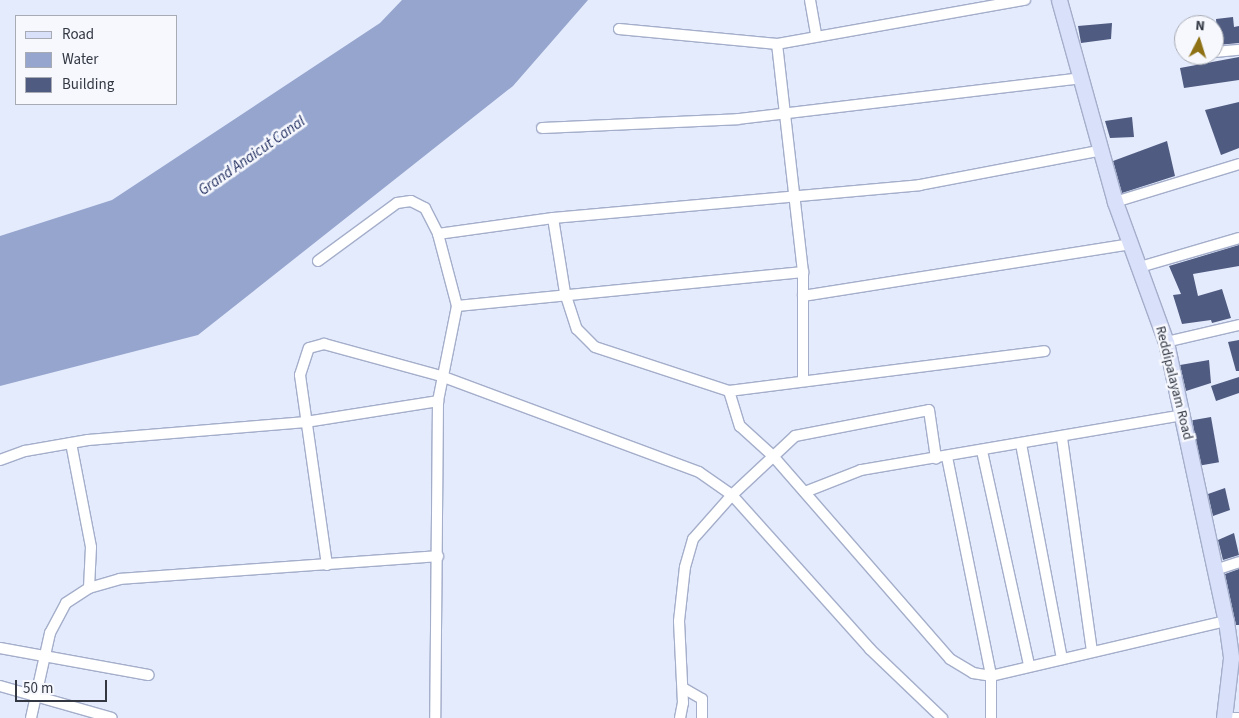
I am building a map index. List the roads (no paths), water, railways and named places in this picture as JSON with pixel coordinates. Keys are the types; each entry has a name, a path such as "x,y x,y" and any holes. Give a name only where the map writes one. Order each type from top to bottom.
{"street":[{"path":"810,0 816,35"},
{"path":"619,29 777,44 816,35 1024,0"},
{"name":"Reddipalayam Road","path":"1058,0 1099,151 1115,202 1140,266 1166,342 1226,621 1231,658 1224,718"},
{"path":"777,44 783,114 803,272 803,381"},
{"path":"1224,51 1239,50"},
{"path":"542,128 783,114 1080,78"},
{"path":"438,234 553,218 793,199 920,185 1099,151"},
{"path":"1115,202 1239,164"},
{"path":"318,261 398,203 411,201 426,208 438,234 457,306 441,376 438,401 435,718"},
{"path":"553,218 565,293 577,329 595,347 728,391 1044,351"},
{"path":"1140,266 1239,238"},
{"path":"803,296 1131,244"},
{"path":"457,306 565,293 803,272"},
{"path":"1166,342 1239,325"},
{"path":"327,565 300,374 309,348 324,344 441,376 699,472 732,495 870,649 942,718"},
{"path":"728,391 740,426 772,456 805,492 950,659 973,673 991,676 1030,665 1226,621"},
{"path":"0,460 25,450 71,442 306,422 438,401"},
{"path":"680,718 682,688 680,621 685,567 693,539 732,495 795,436 929,410 936,458"},
{"path":"805,492 861,470 1062,438 1182,415"},
{"path":"1062,438 1092,652"},
{"path":"71,442 91,547 89,588"},
{"path":"1022,444 1062,658"},
{"path":"982,451 1030,665"},
{"path":"947,456 991,676 991,718"},
{"path":"31,718 50,633 66,603 89,588 120,579 438,556"},
{"path":"1215,570 1239,562"},
{"path":"0,648 149,676"},
{"path":"0,686 112,718"},
{"path":"682,688 702,700 702,718"},
{"path":"1224,718 1239,718"}],"water":[{"name":"Grand Anaicut Canal","path":"402,0 588,0 513,86 198,335 0,386 0,236 112,200 380,23"}]}
